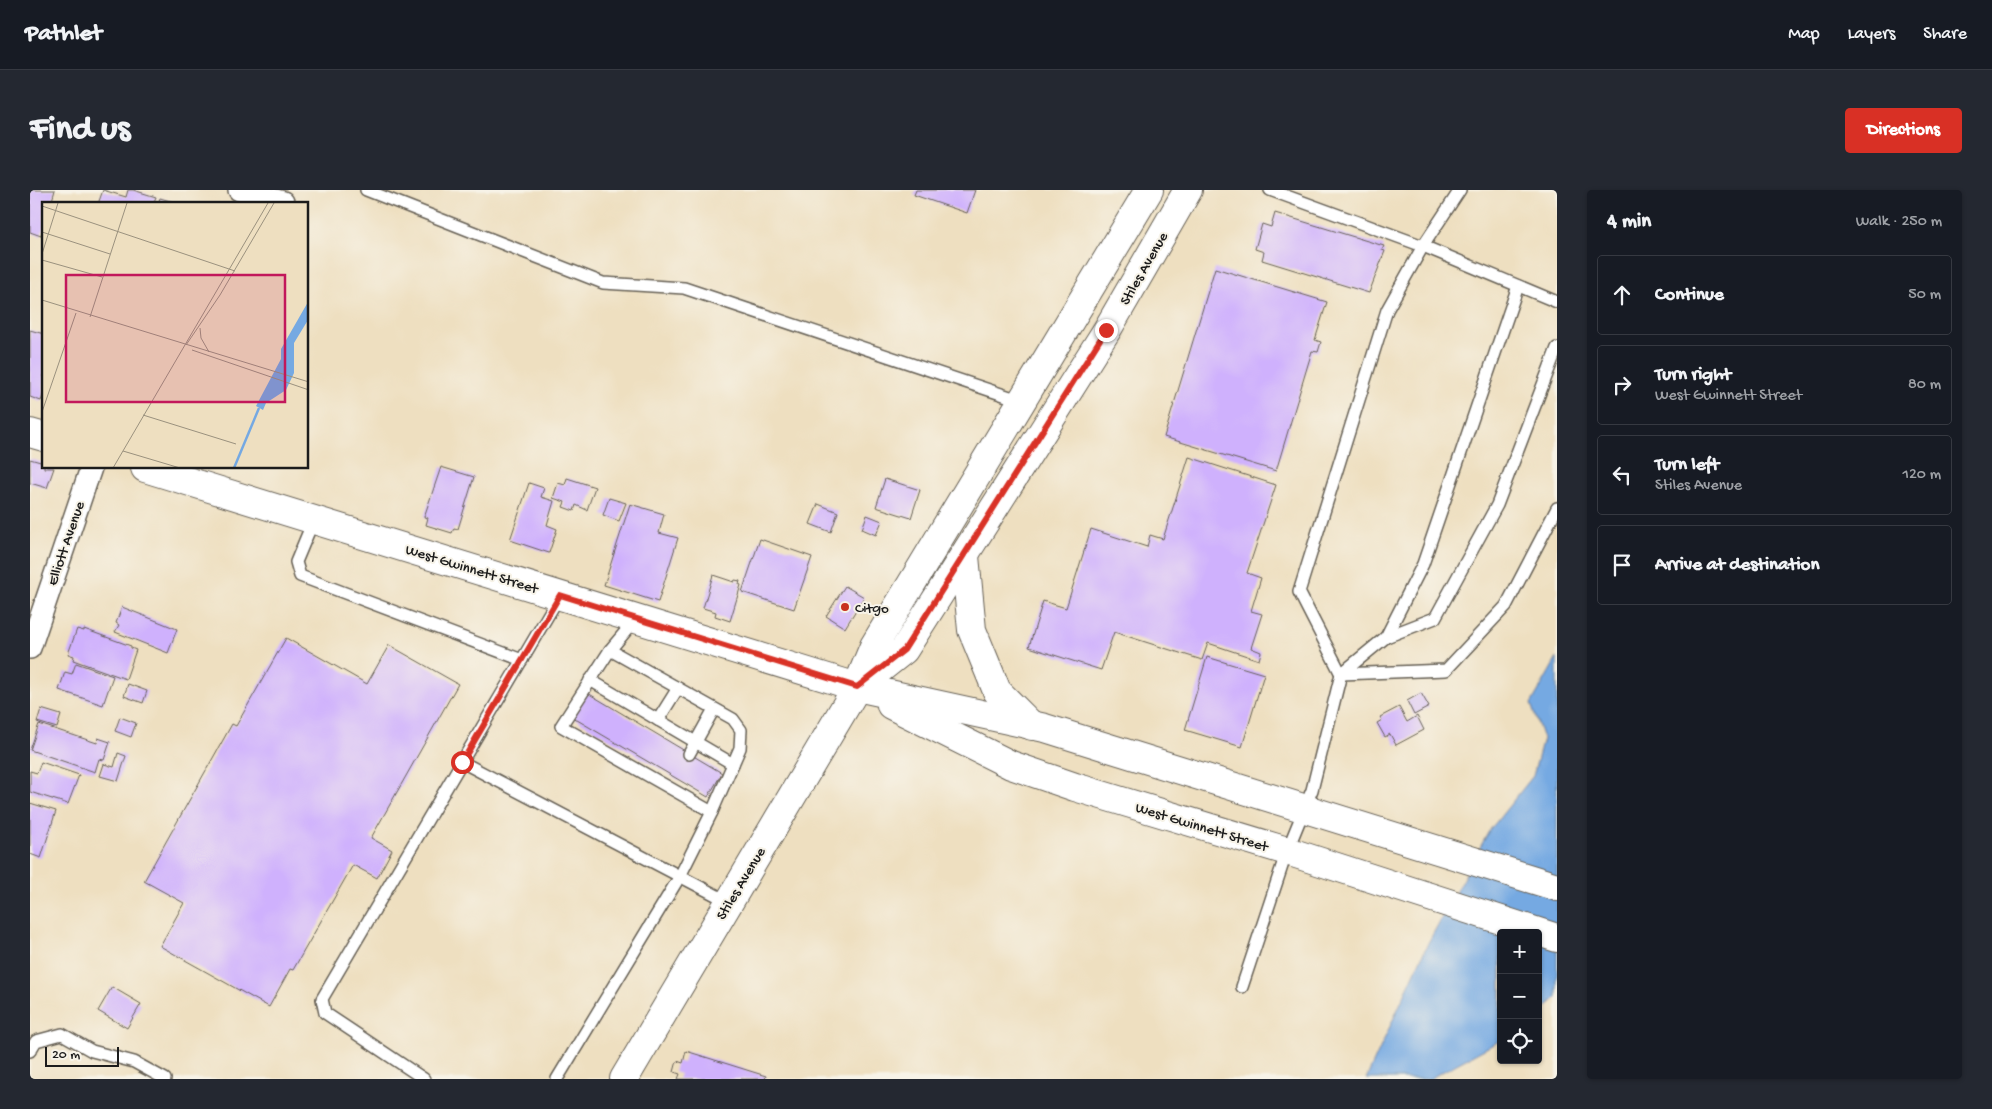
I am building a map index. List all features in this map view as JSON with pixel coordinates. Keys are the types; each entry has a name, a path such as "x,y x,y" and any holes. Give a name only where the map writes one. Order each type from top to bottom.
{"main road":[{"name":"Stiles Avenue","path":"624,1079 857,687 874,646 1149,190"},
{"name":"Stiles Avenue","path":"857,687 904,650 1106,330 1188,190"},
{"name":"West Gwinnett Street","path":"153,469 200,475 314,519 857,687 1032,726 1309,799 1402,838 1557,887"},
{"path":"965,556 972,630 997,691 1032,726"},
{"name":"West Gwinnett Street","path":"857,687 1011,765 1075,787 1287,851 1557,938"}],"street":[{"path":"239,190 285,199"},
{"name":"Elliott Avenue","path":"30,648 91,469"}],"lane":[{"path":"366,190 603,283 684,288 1022,401"},
{"path":"1270,190 1423,246 1557,302"},
{"path":"1341,674 1299,592 1387,310 1423,246 1460,190"},
{"path":"1386,637 1423,564 1518,286"},
{"path":"1242,987 1287,851 1309,799 1341,674 1386,637 1436,618 1497,505 1557,348"},
{"path":"1341,674 1446,670 1506,606 1557,508"},
{"path":"314,519 296,562 300,576 522,660"},
{"path":"424,1079 325,1013 322,998 560,595"},
{"path":"636,619 610,650 561,726 712,812"},
{"path":"558,1079 680,876 712,812 740,748 741,730 733,719 610,650"},
{"path":"590,680 616,704 658,720 733,764"},
{"path":"658,720 678,688"},
{"path":"689,754 714,709"},
{"path":"593,744 599,733"},
{"path":"462,762 729,902"},
{"path":"669,788 675,778"},
{"path":"30,1051 36,1041 62,1034 92,1051 134,1062 165,1079"}],"water":[{"path":"1557,658 1557,997 1542,1011 1542,929 1497,929 1497,1042 1429,1079 1366,1079 1428,943 1489,831 1533,776 1543,739 1531,704"}],"building":[{"path":"30,190 55,190 52,202 42,202 41,236 30,232"},
{"path":"103,190 126,197 128,190 133,190 156,197 154,202 99,202"},
{"path":"916,190 975,190 967,213 914,195"},
{"path":"160,198 174,202 159,202"},
{"path":"1275,213 1384,246 1382,250 1385,251 1369,293 1262,260 1264,252 1255,249 1262,224 1271,227"},
{"path":"1215,268 1327,302 1315,340 1321,342 1318,352 1312,351 1276,471 1164,437"},
{"path":"30,330 42,333 42,398 41,401 30,397"},
{"path":"1189,457 1276,485 1247,573 1261,578 1251,611 1262,614 1251,648 1261,652 1259,660 1208,643 1202,660 1114,632 1101,670 1029,647 1043,601 1066,608 1091,529 1147,547 1150,535 1163,539"},
{"path":"30,459 42,462 42,469 54,469 47,488 30,483"},
{"path":"441,467 474,477 458,529 454,528 452,533 426,525 428,518 424,517"},
{"path":"567,478 595,487 587,510 576,505 574,511 563,507 565,502 553,498 558,483 565,485"},
{"path":"885,479 920,490 911,518 876,507"},
{"path":"529,483 544,488 541,497 554,501 547,525 557,529 549,553 510,540"},
{"path":"609,498 626,503 619,521 603,515"},
{"path":"630,504 664,514 659,533 678,538 658,602 604,585"},
{"path":"818,504 838,512 831,532 810,524"},
{"path":"867,515 882,521 876,535 862,529"},
{"path":"760,539 812,557 794,609 742,592"},
{"path":"713,575 734,582 735,580 740,581 739,584 741,585 730,621 715,616 716,612 703,608"},
{"name":"Citgo","path":"845,586 864,597 845,628 826,616"},
{"path":"122,607 177,629 168,653 115,632 119,625 116,623"},
{"path":"77,629 84,631 84,629 131,646 131,648 136,650 126,679 73,660 74,656 68,654"},
{"path":"286,638 367,684 389,645 458,684 371,838 392,850 377,878 353,865 293,970 290,969 269,1007 160,946 184,903 144,881 232,724 236,726"},
{"path":"1207,657 1264,674 1242,747 1185,730"},
{"path":"76,663 113,676 103,705 59,690 65,672 72,674"},
{"path":"128,684 147,691 143,703 124,696"},
{"path":"586,692 722,773 708,797 572,717"},
{"path":"1421,693 1429,707 1414,715 1407,701"},
{"path":"1399,707 1407,722 1417,716 1424,730 1396,745 1390,734 1385,737 1377,723 1382,720 1380,717"},
{"path":"41,709 61,715 57,728 37,722"},
{"path":"120,717 136,723 131,737 115,731"},
{"path":"39,724 97,743 98,738 110,742 104,760 99,759 95,772 30,750"},
{"path":"118,753 126,756 118,781 100,776 104,764 114,767"},
{"path":"41,762 79,775 68,804 30,792 30,771 37,773"},
{"path":"30,803 56,811 41,858 30,854"},
{"path":"112,987 141,1004 127,1028 98,1011"},
{"path":"686,1051 766,1076 765,1079 678,1079 680,1074 674,1072 677,1061 683,1063"}],"place":[{"name":"Citgo","path":"845,607"}],"route":[{"path":"462,762 560,595 857,687 904,650 1106,330"}]}
